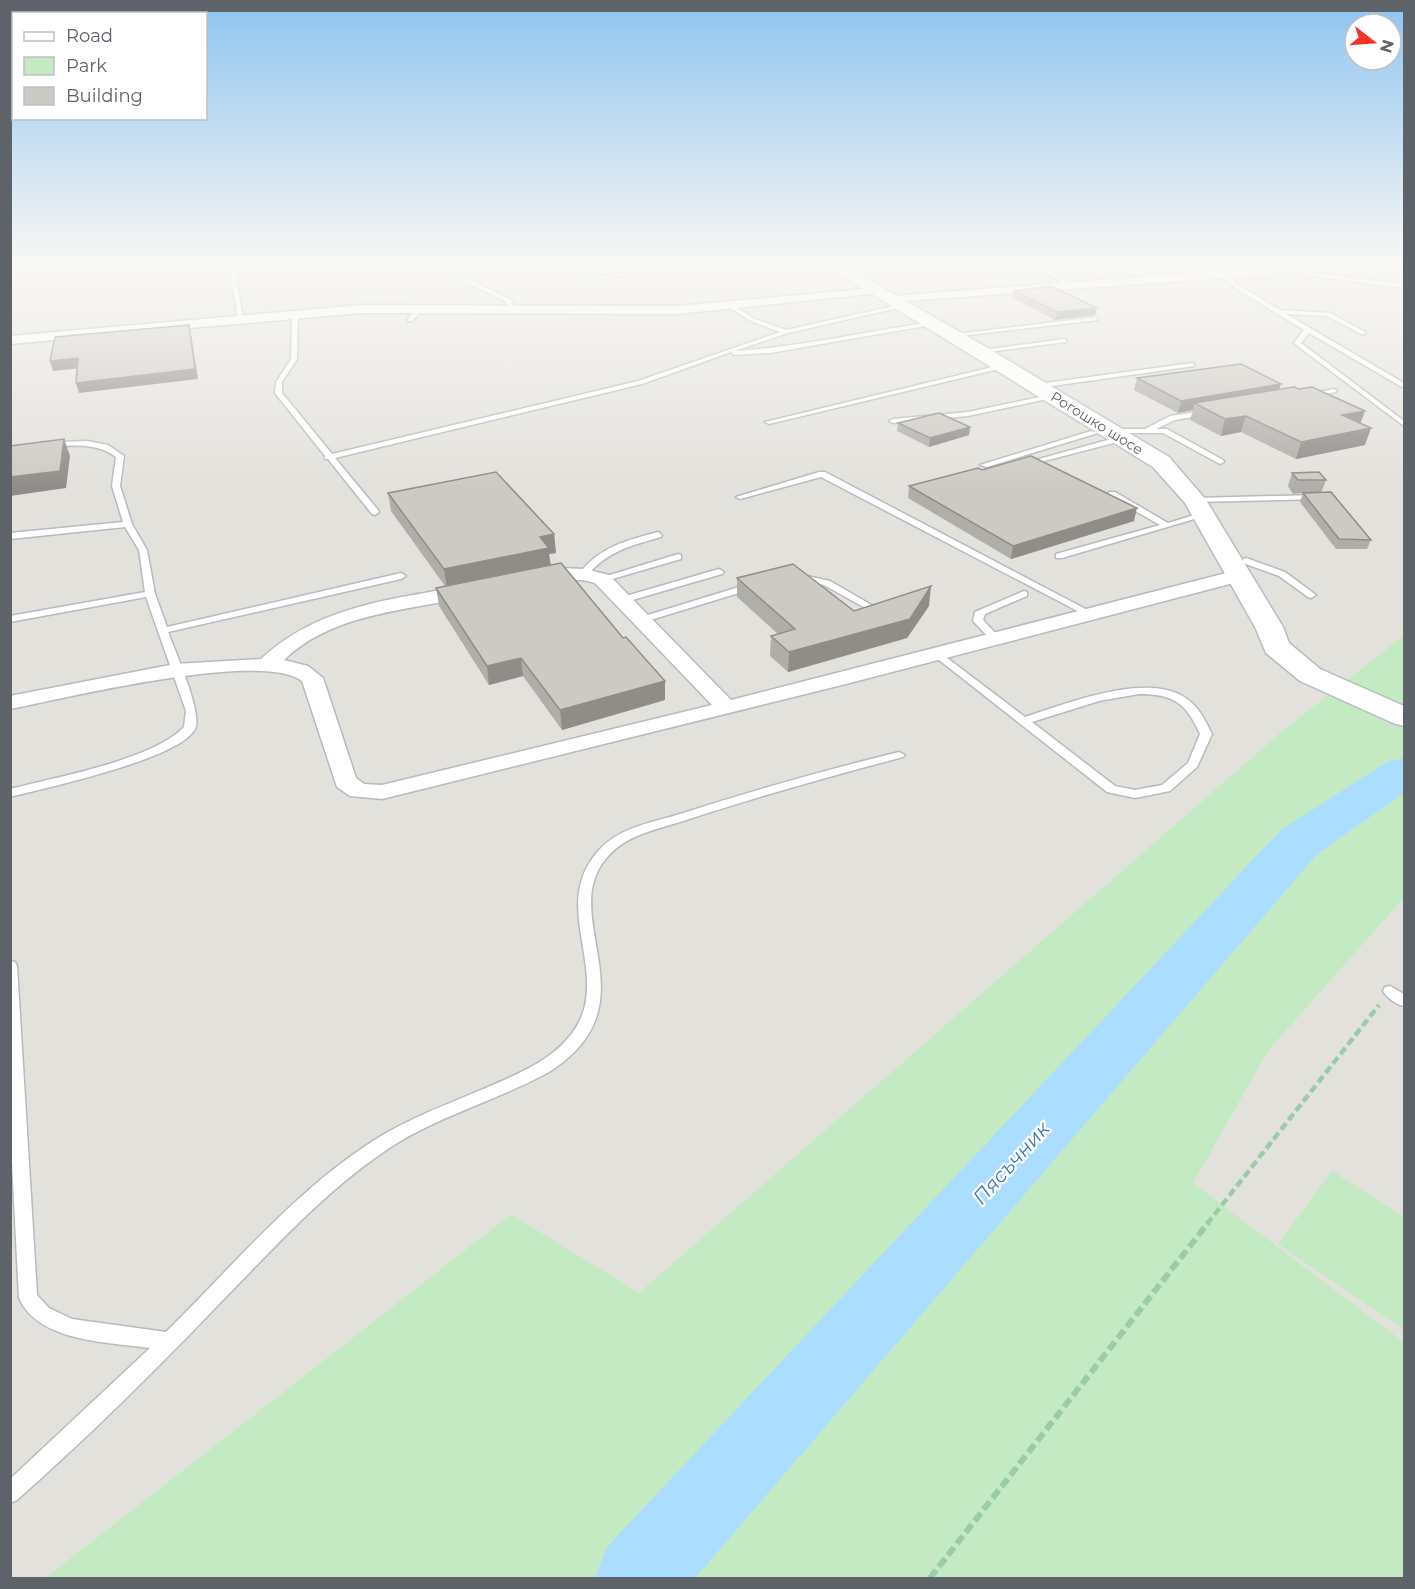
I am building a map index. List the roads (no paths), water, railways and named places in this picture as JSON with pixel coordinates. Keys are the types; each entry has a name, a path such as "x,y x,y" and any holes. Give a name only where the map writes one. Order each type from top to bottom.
{"main road":[{"name":"Рогошко шосе","path":"960,339 1054,396 1109,434 1161,462 1200,507 1242,568 1276,647 1310,675 1365,692 1404,698"},
{"name":"Рогошко шосе","path":"1365,692 1404,717"}],"street":[{"path":"10,703 175,670 267,666 301,670 312,678 345,782 358,791 382,792 1092,615 1242,568"},
{"path":"518,581 564,572 594,576 622,600 726,707"},
{"path":"267,666 288,645 333,621 356,614 483,588"}],"lane":[{"path":"294,339 294,359 277,388 278,393 375,512"},
{"path":"328,457 640,383 764,339"},
{"path":"722,353 770,351 835,339"},
{"path":"1301,339 1297,344 1404,424"},
{"path":"1324,339 1404,386"},
{"path":"981,351 1064,341"},
{"path":"1038,386 1192,365"},
{"path":"769,422 1005,366"},
{"path":"1299,396 1334,391"},
{"path":"893,421 968,414 1054,396"},
{"path":"1149,429 1173,418 1219,410"},
{"path":"984,465 1109,434 1149,429 1164,431 1220,462"},
{"path":"1010,468 1109,434"},
{"path":"10,793 126,762 177,741 190,728 190,711 150,594 143,550 128,524 116,486 120,456 111,448 90,444 45,446"},
{"path":"740,497 822,474 1092,615"},
{"path":"1112,494 1166,525"},
{"path":"1059,556 1166,525 1200,507 1332,497"},
{"path":"10,536 128,524"},
{"path":"658,535 608,552 593,561 594,576 678,557"},
{"path":"1242,568 1282,574 1311,595"},
{"path":"622,600 719,572"},
{"path":"162,631 400,576"},
{"path":"783,577 806,577 827,583 870,607"},
{"path":"641,620 761,584"},
{"path":"10,619 150,594"},
{"path":"996,639 978,621 980,612 1024,594"},
{"path":"938,654 1023,721 1111,789 1135,794 1166,788 1192,765 1206,734 1196,711 1170,693 1144,691 1108,695 1023,721"},
{"path":"10,1493 85,1427 321,1189 366,1154 416,1126 524,1078 558,1058 586,1028 597,995 596,976 583,913 588,881 605,851 642,830 753,793 899,755"},
{"path":"10,966 28,1299 42,1314 70,1328 170,1342"},
{"path":"1390,991 1404,1001"}],"waterway":[{"name":"Пясъчник","path":"638,1578 1299,842 1404,772"}]}
